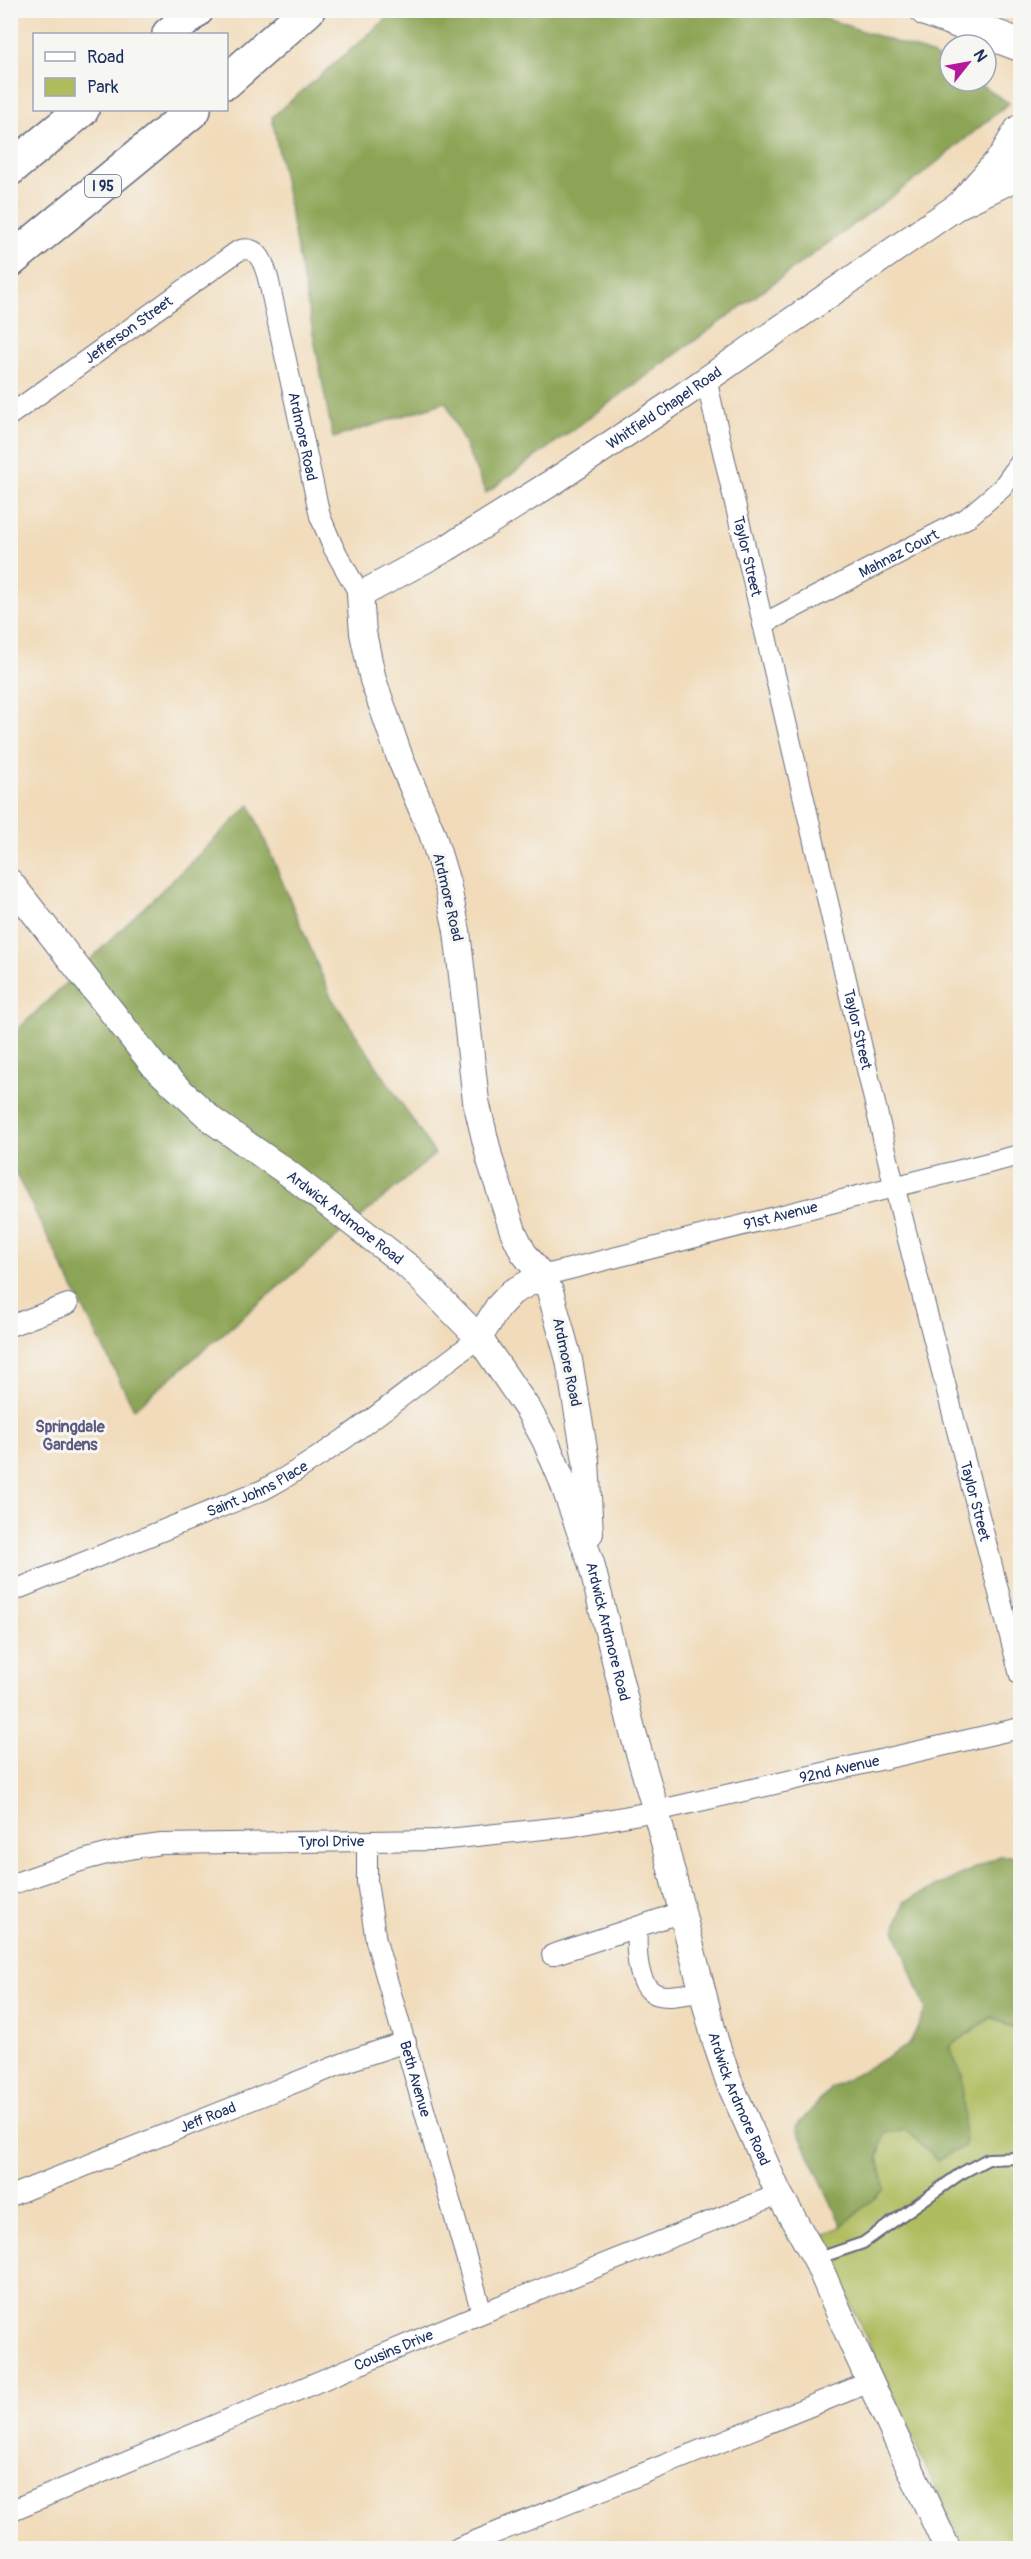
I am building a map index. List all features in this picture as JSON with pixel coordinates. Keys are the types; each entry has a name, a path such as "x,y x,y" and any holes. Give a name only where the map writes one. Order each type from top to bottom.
{"highway":[{"path":"170,33 197,10"},
{"path":"228,80 308,10"},
{"path":"10,169 81,111"},
{"name":"I 95","path":"10,261 193,111"}],"main road":[{"path":"935,14 1020,45"},
{"path":"935,14 1020,63"}],"street":[{"name":"Whitfield Chapel Road","path":"360,596 447,548 536,492 706,379 959,205 1018,159"},
{"name":"Jefferson Street","path":"10,415 238,251 246,248"},
{"name":"Ardmore Road","path":"246,248 261,258 269,282 320,516 333,547 360,596 363,633 373,680 400,758 432,833 447,883 458,931 476,1101 490,1160 513,1231 523,1252 542,1276 555,1306 569,1360 586,1461 591,1563"},
{"name":"Taylor Street","path":"706,379 894,1185 1020,1675"},
{"name":"Mahnaz Court","path":"762,624 967,518 1002,488 1020,463"},
{"name":"Ardwick Ardmore Road","path":"10,882 155,1066 182,1094 213,1121 288,1173 385,1246 479,1338 502,1369 545,1440 591,1563 632,1729 656,1811 715,2040 729,2082 779,2194 816,2259 947,2548"},
{"name":"91st Avenue","path":"542,1276 894,1185 1020,1155"},
{"path":"479,1338 498,1307 512,1292 542,1276"},
{"path":"10,1326 68,1304"},
{"name":"Saint Johns Place","path":"10,1592 160,1533 273,1485 339,1445 479,1338"},
{"name":"92nd Avenue","path":"656,1811 1020,1728"},
{"name":"Tyrol Drive","path":"10,1885 89,1857 123,1849 161,1844 438,1840 573,1826 656,1811"},
{"name":"Beth Avenue","path":"367,1842 367,1882 376,1941 482,2313"},
{"path":"552,1955 682,1912"},
{"path":"638,1927 641,1975 646,1987 659,1995 702,1992"},
{"name":"Jeff Road","path":"10,2196 354,2059 406,2042"},
{"name":"Cousins Drive","path":"10,2511 482,2313 779,2194"},
{"path":"458,2548 870,2382"}],"lane":[{"path":"816,2259 863,2243 960,2174 988,2159 1020,2158"}],"green space":[{"path":"397,10 803,11 931,54 938,58 938,93 993,93 1009,103 920,176 486,493 446,402 333,438 272,117"},
{"path":"250,805 331,997 435,1154 134,1409 11,1164 11,1036"},
{"path":"1000,1856 1020,1856 1020,2032 992,2017 949,2047 962,2076 965,2146 937,2160 906,2130 884,2133 878,2158 885,2189 842,2226 796,2127 831,2088 909,2045 926,2009 895,1930 904,1902"},
{"path":"992,2017 1020,2032 1020,2548 963,2548 821,2238 842,2226 884,2189 878,2158 883,2133 906,2130 937,2160 962,2076 949,2047"}],"district":[{"name":"Springdale Gardens","path":"70,1435"}]}
